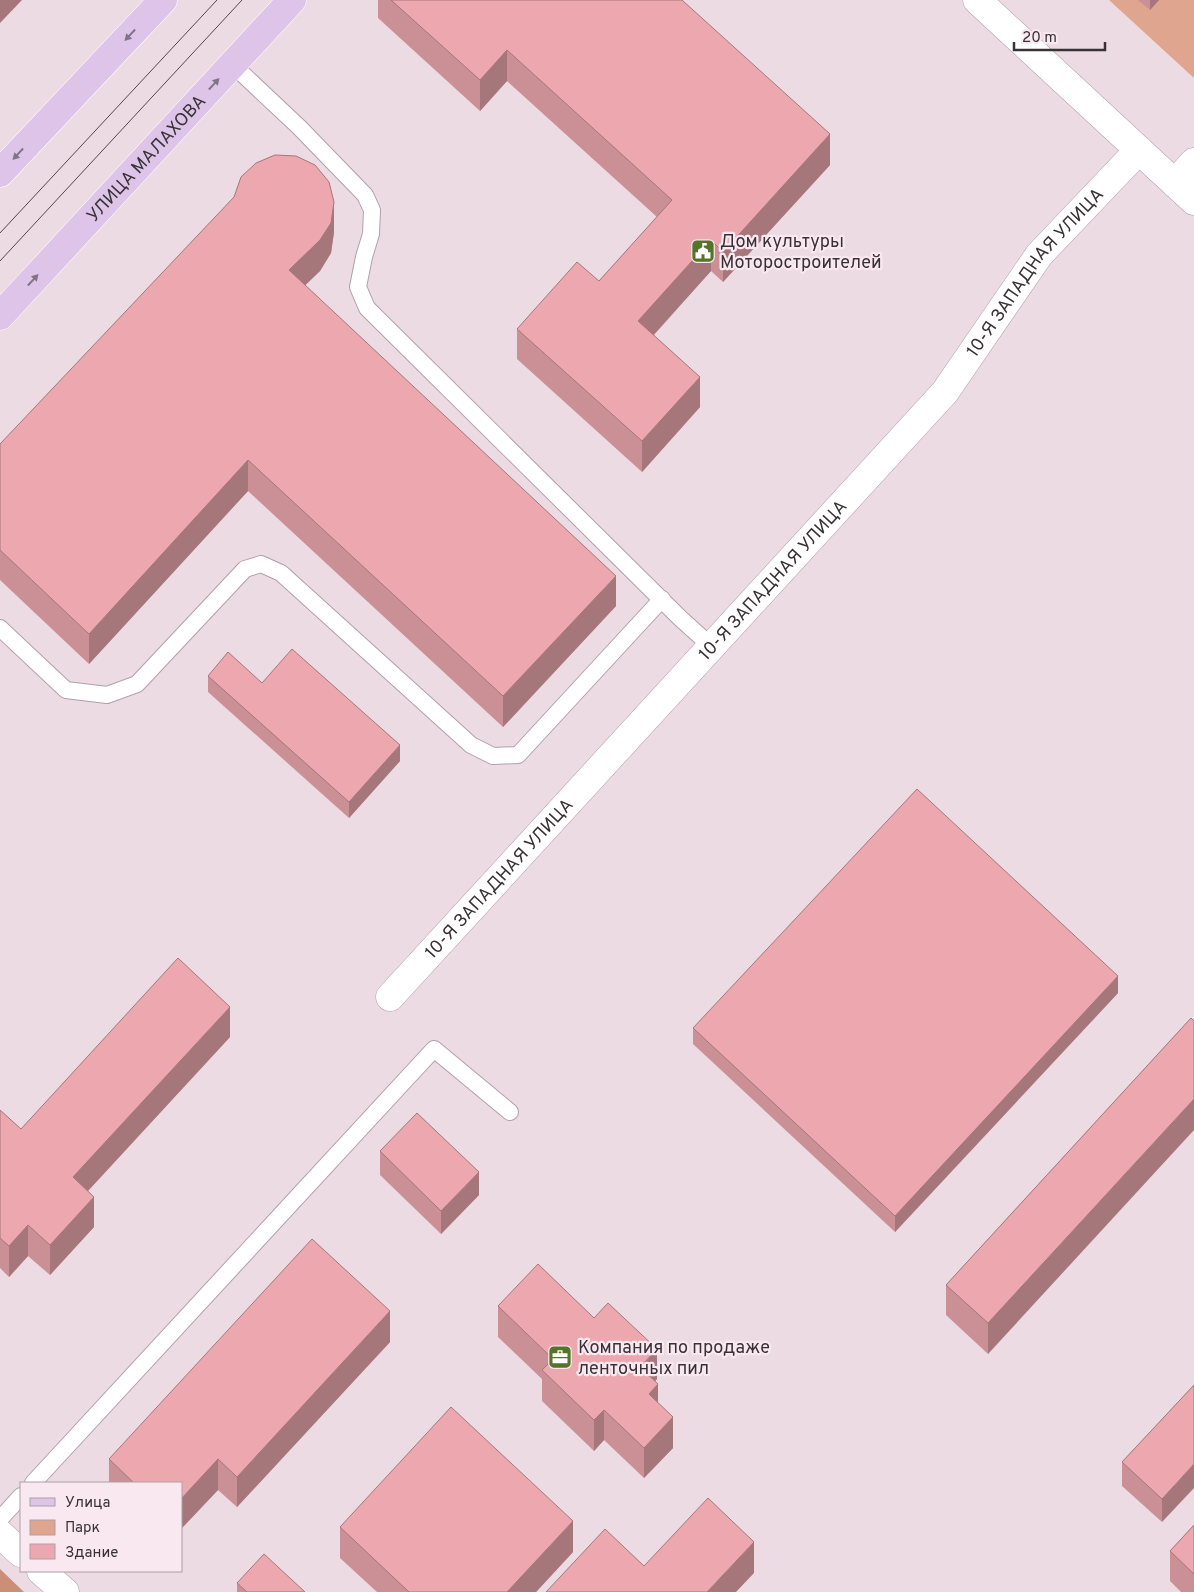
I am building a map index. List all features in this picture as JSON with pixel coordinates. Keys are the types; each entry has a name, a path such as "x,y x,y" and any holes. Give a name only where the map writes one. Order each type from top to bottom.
{"main road":[{"path":"0,173 163,0"},
{"name":"УЛИЦА МАЛАХОВА","path":"0,316 292,0"}],"street":[{"path":"977,0 1194,201"},
{"name":"10-Я ЗАПАДНАЯ УЛИЦА","path":"390,997 945,392 1039,255 1139,150"},
{"path":"1174,183 1194,162"},
{"path":"0,1534 20,1552"},
{"path":"42,1572 65,1592"}],"lane":[{"path":"232,64 299,127 366,196 372,210 371,234 364,256 358,287 367,308 711,646"},
{"path":"0,628 66,690 107,695 138,684 246,569 261,564 281,573 470,745 493,756 518,755 662,599"},
{"path":"34,1482 434,1049 510,1112"},
{"path":"0,1519 20,1497"}],"green space":[{"path":"1109,0 1194,0 1194,78"}],"shaded area":[{"path":"0,1569 24,1592 0,1592"}],"building":[{"name":"Дом культуры Моторостроителей","path":"391,0 682,0 830,134 723,252 711,240 638,321 700,377 642,441 517,329 577,262 599,281 672,200 507,50 480,80"},
{"path":"275,155 296,156 315,165 329,182 334,202 331,223 320,240 289,270 616,576 503,696 248,460 89,634 0,550 0,444 234,197 241,177 256,163"},
{"path":"292,649 400,745 349,802 208,676 228,652 262,683"},
{"path":"917,789 1118,976 895,1216 693,1028"},
{"path":"178,958 230,1007 73,1177 94,1197 50,1245 28,1225 9,1246 0,1238 0,1110 21,1129"},
{"path":"1191,1018 1194,1021 1194,1099 988,1323 946,1285"},
{"path":"417,1113 479,1172 441,1211 380,1151"},
{"path":"312,1239 390,1311 237,1477 218,1459 182,1498 182,1482 133,1482 109,1459"},
{"path":"538,1264 594,1318 608,1303 657,1349 640,1367 658,1384 649,1394 673,1417 644,1448 604,1410 594,1420 542,1370 553,1359 498,1306"},
{"path":"1194,1385 1194,1464 1162,1499 1122,1462"},
{"path":"451,1407 573,1521 507,1592 409,1592 340,1527"},
{"path":"708,1498 754,1542 707,1592 546,1592 605,1529 644,1566"},
{"path":"1194,1525 1194,1574 1170,1551"},
{"path":"264,1554 305,1592 247,1592 237,1583"}],"tram line":[{"path":"0,233 217,0"},
{"path":"0,261 242,0"}],"place":[{"name":"Дом культуры Моторостроителей","path":"703,251"},
{"name":"Компания по продаже ленточных пил","path":"560,1357"}]}
